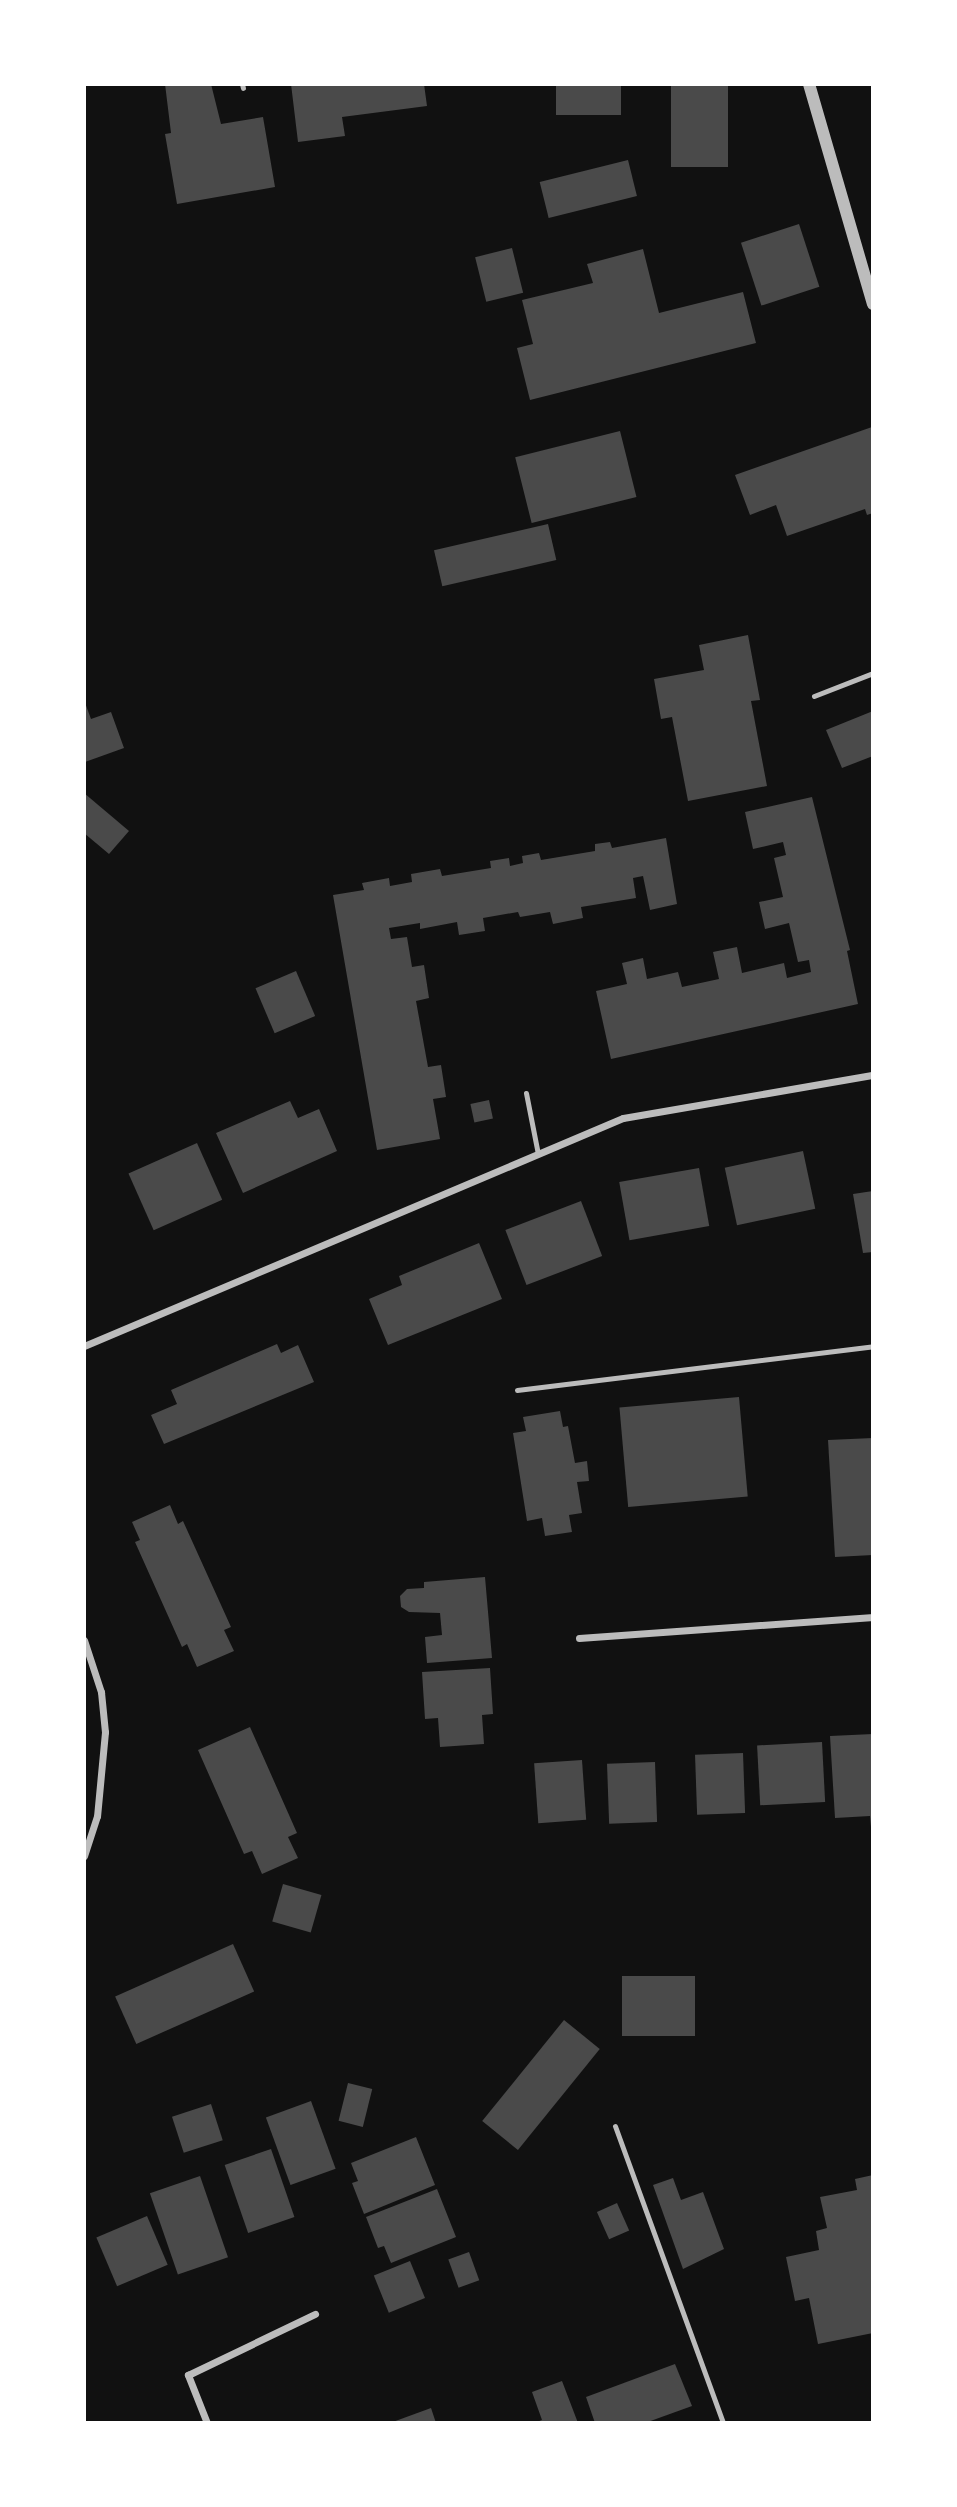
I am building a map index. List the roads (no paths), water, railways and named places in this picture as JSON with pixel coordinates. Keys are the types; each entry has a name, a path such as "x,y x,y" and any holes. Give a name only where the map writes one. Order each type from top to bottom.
{"street":[{"path":"809,84 873,304"},
{"path":"84,1346 623,1118 873,1075"},
{"path":"579,1638 873,1617"},
{"path":"84,1640 101,1692 105,1732 97,1816 84,1856"},
{"path":"207,2423 188,2375 315,2314"}],"lane":[{"path":"814,696 873,673"},
{"path":"526,1093 538,1154"},
{"path":"517,1390 873,1346"},
{"path":"615,2126 723,2423"}]}
